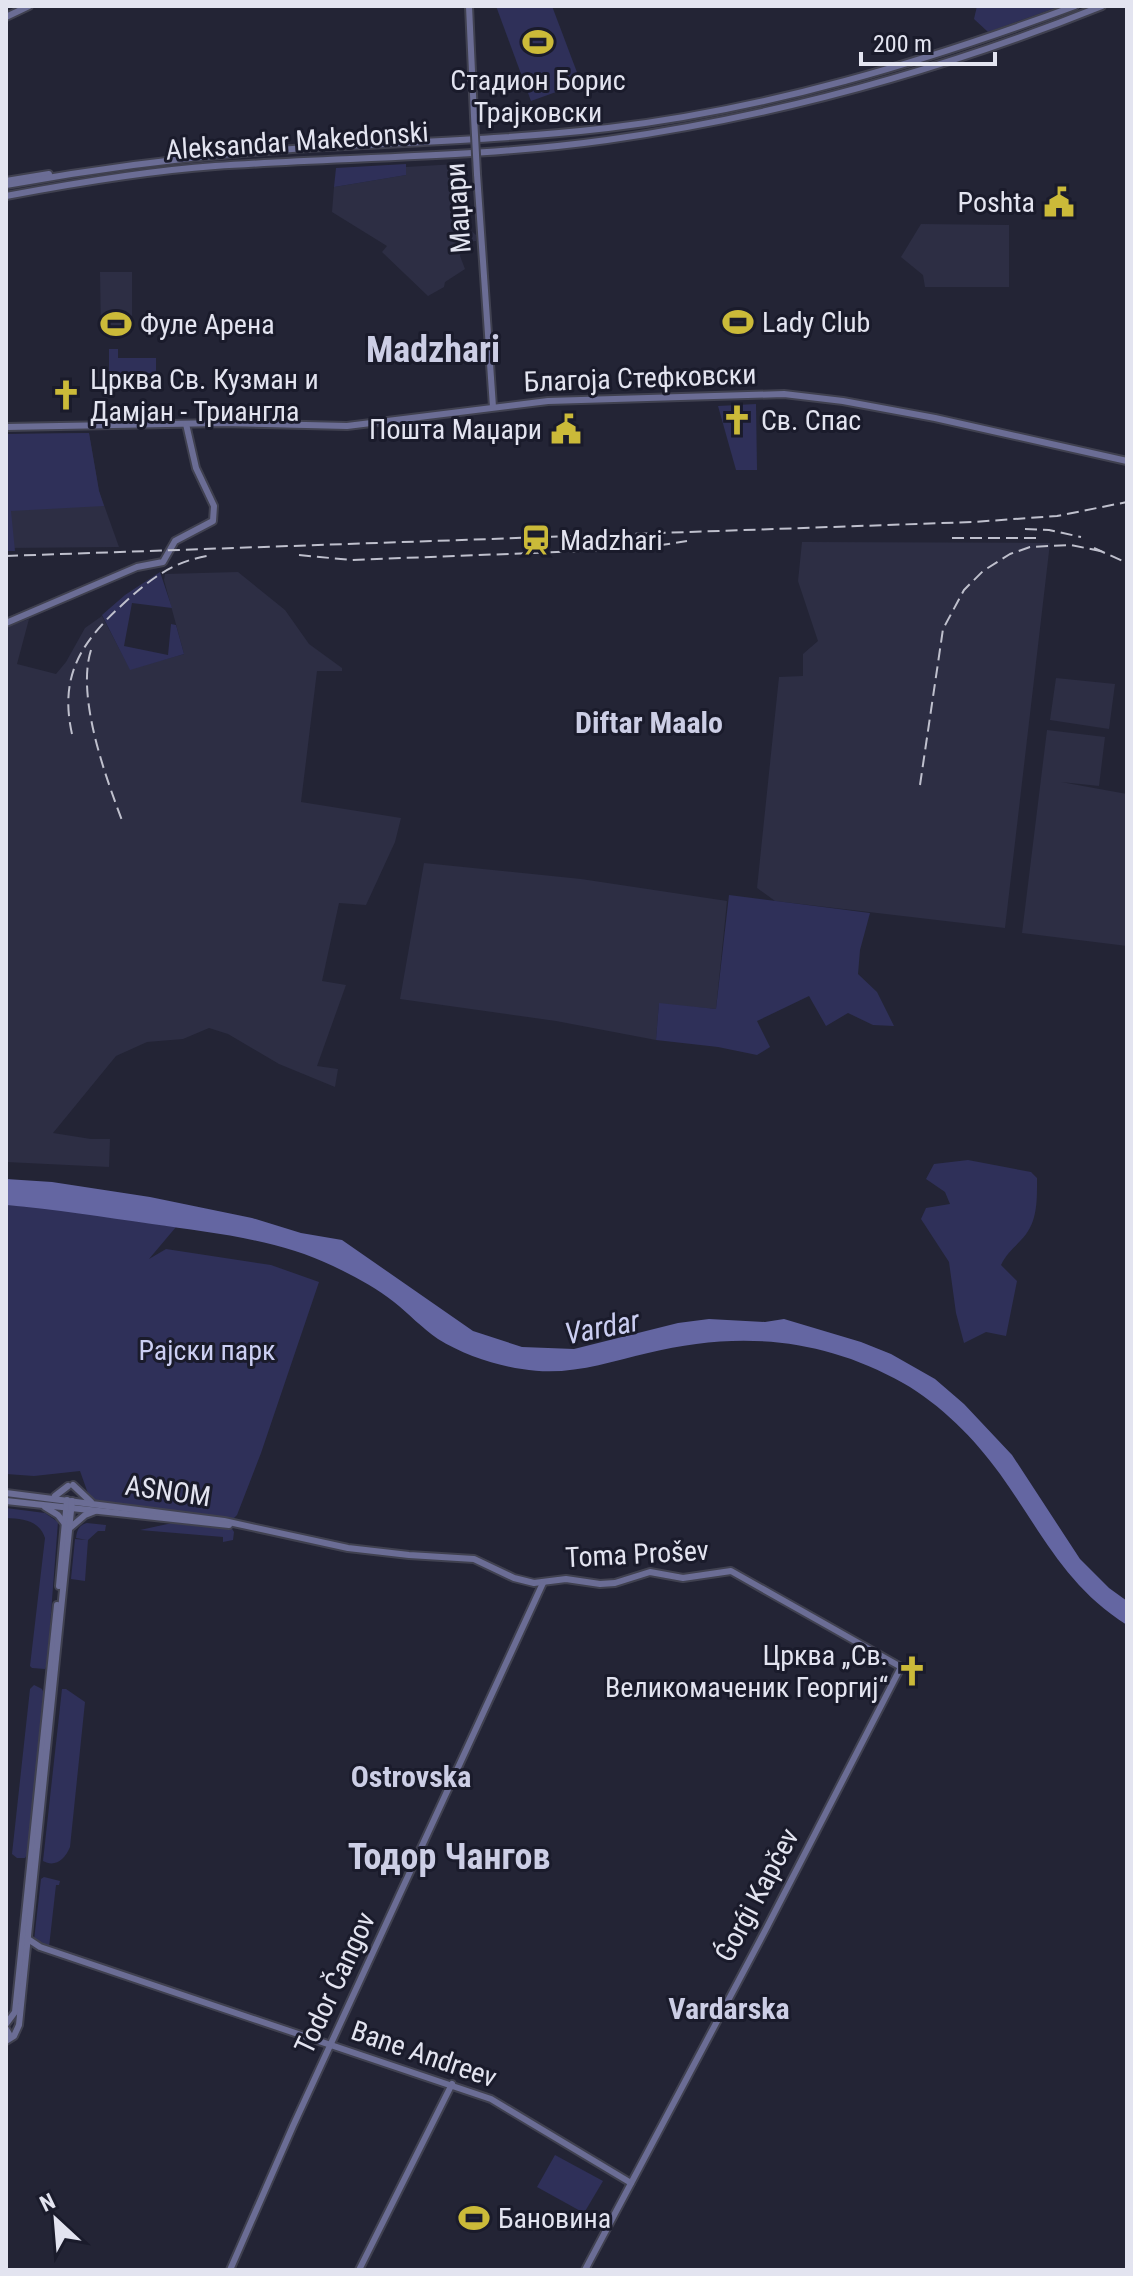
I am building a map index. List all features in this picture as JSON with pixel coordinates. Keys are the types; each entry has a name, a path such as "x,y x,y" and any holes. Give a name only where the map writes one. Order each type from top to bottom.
{"street":[{"path":"6,17 29,6"},
{"name":"Маџари","path":"469,6 493,407"},
{"name":"Aleksandar Makedonski","path":"6,183 37,175 286,150 534,136 684,116 777,98 905,65 1075,6"},
{"name":"Aleksandar Makedonski","path":"6,198 83,183 212,166 468,152 606,140 689,126 764,112 966,58 1102,6"},
{"path":"482,409 492,393 507,405"},
{"name":"Благоја Стефковски","path":"6,427 186,424 347,426 548,401 761,394 801,396 935,418 1127,461"},
{"path":"6,623 137,567 163,562 175,541 213,521 214,506 196,468 186,424"},
{"path":"47,1497 59,1494 70,1486 95,1507 76,1521 69,1534"},
{"name":"ASNOM","path":"6,1493 47,1497 69,1504"},
{"name":"ASNOM","path":"6,1501 95,1507 236,1525 348,1548 474,1559 514,1578 543,1583"},
{"path":"6,2041 9,2034 6,2026 15,2012 69,1504"},
{"path":"6,2041 14,2036 19,2025 69,1534 69,1504"},
{"path":"37,1505 55,1512 65,1524"},
{"name":"Toma Prošev","path":"543,1583 566,1579 600,1584 615,1583 650,1572 683,1578 731,1571 901,1667"},
{"name":"Todor Čangov","path":"230,2270 543,1583"},
{"name":"Ǵorǵi Kapčev","path":"585,2270 901,1667"},
{"name":"Bane Andreev","path":"28,1939 40,1947 452,2084 502,2104 631,2183"},
{"path":"26,1953 40,1947"},
{"path":"359,2270 452,2084"}],"shaded area":[{"path":"457,164 467,227 476,235 476,241 463,242 460,256 465,269 428,296 382,252 387,246 332,212 334,187 406,175 406,167"},
{"path":"921,224 1009,225 1009,287 925,287 923,275 901,257"},
{"path":"100,272 132,272 132,332 101,333"},
{"path":"89,433 99,491 119,547 6,548 6,434"},
{"path":"802,542 1050,543 1005,928 775,901 757,888 779,677 803,676 803,654 818,641 798,581"},
{"path":"238,572 285,610 309,644 342,668 342,671 317,671 301,802 401,818 395,842 366,905 339,903 322,981 346,985 317,1066 338,1069 335,1087 279,1064 228,1034 209,1028 183,1039 147,1042 116,1056 53,1133 110,1139 109,1167 6,1162 6,627 29,619 17,664 56,674 85,628 102,616 130,669 184,654 165,574"},
{"path":"1056,678 1115,684 1109,729 1050,720"},
{"path":"1047,730 1105,737 1099,786 1061,782 1127,794 1127,946 1022,933"},
{"path":"424,863 581,879 727,901 716,1009 659,1004 656,1040 556,1021 400,999"}],"green space":[{"name":"Стадион Борис Трајковски","path":"496,6 552,6 581,83 531,101"},
{"path":"977,6 1061,6 988,32 974,19"},
{"path":"406,164 406,175 334,187 336,168"},
{"path":"109,349 118,349 118,358 156,358 156,373 119,374 119,382 109,382"},
{"path":"756,404 757,470 736,470 718,406"},
{"path":"89,433 104,506 11,511 15,551 6,551 6,434"},
{"path":"160,572 172,608 132,603 124,646 168,655 171,624 176,625 184,654 130,670 102,615"},
{"path":"729,895 870,913 860,950 858,974 877,992 894,1026 873,1025 848,1013 826,1026 809,996 757,1021 770,1047 757,1055 656,1040 659,1003 716,1009"},
{"path":"968,1160 1031,1172 1037,1178 1037,1195 1031,1226 1001,1265 1017,1281 1006,1336 986,1332 964,1343 956,1313 949,1262 921,1219 926,1208 950,1204 945,1192 926,1179 934,1164"},
{"name":"Рајски парк","path":"6,1205 49,1208 176,1227 149,1259 166,1249 271,1265 319,1282 261,1453 237,1515 231,1521 91,1502 80,1471 34,1476 6,1474"},
{"path":"6,1508 45,1513 58,1522 45,1669 30,1666 45,1538 35,1524 6,1518"},
{"path":"87,1523 106,1525 105,1531 98,1531 88,1540 85,1581 71,1579 75,1539 87,1540 76,1538 79,1528"},
{"path":"172,1523 231,1527 233,1540 223,1542 223,1537 140,1530"},
{"path":"34,1685 42,1689 45,1696 28,1854 25,1858 17,1858 12,1854 30,1689"},
{"path":"62,1689 85,1702 70,1847 62,1859 47,1863 43,1861"},
{"path":"41,1879 60,1881 56,1885 49,1947 34,1940"},
{"path":"555,2155 603,2181 584,2213 537,2187"}],"water":[{"path":"6,1179 52,1182 150,1197 342,1240 473,1331 522,1347 574,1349 678,1323 709,1319 765,1322 784,1319 861,1342 891,1354 935,1379 964,1404 1012,1455 1080,1559 1127,1601 1127,1625 1105,1610 1070,1575 1000,1474 968,1435 903,1383 842,1356 778,1342 714,1342 570,1370 539,1371 511,1367 478,1358 447,1344 379,1291 312,1257 267,1243 221,1234 6,1205"}],"railway":[{"path":"6,556 973,522 1057,516 1127,502"},
{"path":"1025,529 1049,530 1081,537"},
{"path":"952,538 1040,538"},
{"path":"299,555 351,560 636,549 687,541"},
{"path":"920,785 943,629 964,590 983,571 1010,554 1030,547 1071,545 1105,552"},
{"path":"1094,548 1127,563"},
{"path":"72,734 69,713 71,677 95,632 152,580 172,567 207,556"},
{"path":"91,650 87,669 90,714 101,761 123,823"}],"place":[{"name":"Стадион Борис Трајковски","path":"538,42"},
{"name":"Poshta","path":"1059,202"},
{"name":"Lady Club","path":"738,322"},
{"name":"Фуле Арена","path":"116,324"},
{"name":"Црква Св. Кузман и Дамјан - Триангла","path":"66,395"},
{"name":"Св. Спас","path":"737,420"},
{"name":"Пошта Маџари","path":"566,429"},
{"name":"Madzhari","path":"536,540"},
{"name":"Црква „Св. Великомаченик Георгиј“","path":"912,1671"},
{"name":"Бановина","path":"474,2218"}],"district":[{"name":"Madzhari","path":"433,350"},
{"name":"Diftar Maalo","path":"649,722"},
{"name":"Ostrovska","path":"411,1776"},
{"name":"Тодор Чангов","path":"449,1857"},
{"name":"Vardarska","path":"729,2008"}],"water label":[{"name":"Vardar","path":"602,1327"}]}
